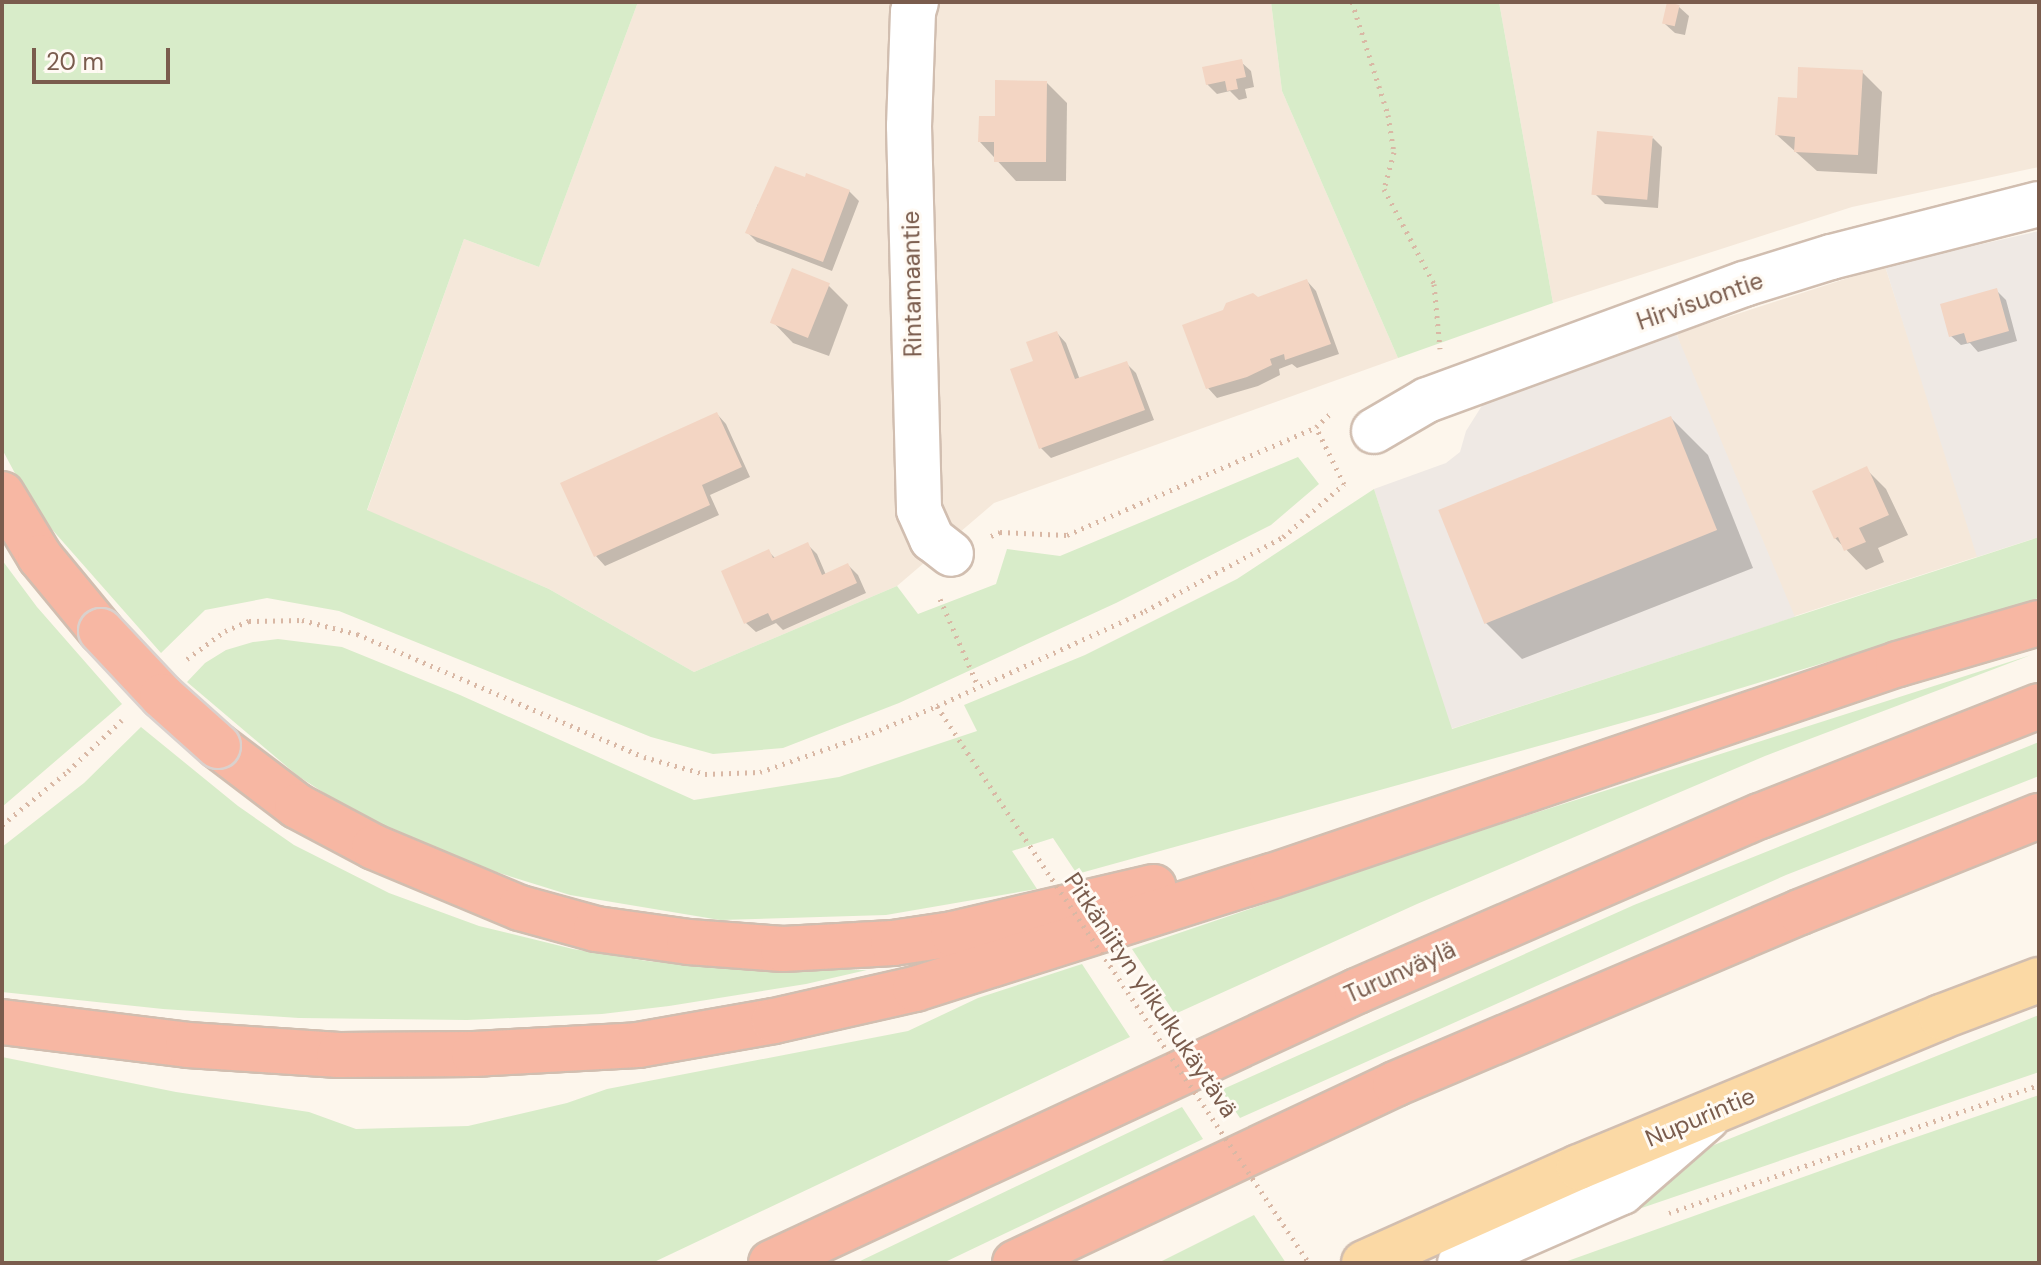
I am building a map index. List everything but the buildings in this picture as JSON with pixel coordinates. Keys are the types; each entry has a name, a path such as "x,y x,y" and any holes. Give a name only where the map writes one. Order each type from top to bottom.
{"highway":[{"path":"2,494 40,557 101,631 162,696 218,746 297,806 374,847 520,908 596,929 689,942 783,949 893,943 953,934 1140,889 1272,876"},
{"path":"2,1022 188,1045 339,1055 474,1054 638,1045 774,1021 915,989 1272,876 1868,674 2039,623"},
{"name":"Turunväylä","path":"771,1263 1357,991 1760,816 2039,706"},
{"path":"1015,1263 1395,1084 1800,912 2039,816"},
{"path":"1042,1263 1108,1218"}],"main road":[{"name":"Nupurintie","path":"1364,1263 1716,1111 1941,1017 2039,980"}],"street":[{"name":"Rintamaantie","path":"916,2 913,12 909,126 919,510 932,539 951,554"},
{"name":"Hirvisuontie","path":"1374,431 1427,400 1744,284 1831,257 2039,204"},
{"path":"1460,1263 1622,1192 1716,1111"}],"path":[{"path":"1352,2 1390,128 1394,152 1384,189 1434,284 1441,354"},
{"path":"951,554 1000,532 1067,535 1316,427 1337,407"},
{"path":"182,663 225,631 249,621 302,620 357,634 644,757 705,774 760,772 872,733 937,706 1145,611 1283,537 1344,484 1316,427"},
{"path":"940,597 978,686"},
{"name":"Pitkäniityn ylikulkukäytävä","path":"937,706 1309,1263"},
{"path":"2,825 68,771 125,717"},
{"path":"1666,1214 2039,1085"}],"shaded area":[{"path":"638,2 1271,2 1282,91 1398,358 994,503 897,586 694,672 549,589 367,511 464,239 539,267"},
{"path":"1499,2 2039,2 2039,167 1852,207 1553,303"},
{"path":"2039,231 2039,537 1977,557 1885,266"},
{"path":"1885,266 1979,556 1771,624 1677,334"},
{"path":"1676,333 1795,617 1451,729 1374,489 1446,463 1460,452 1466,431 1483,404"}],"green space":[{"path":"2,2 638,2 539,267 464,239 367,510 549,589 694,672 897,586 918,614 996,584 1007,549 1060,556 1298,457 1319,484 1271,525 1116,603 899,703 783,748 713,754 651,737 339,611 267,598 205,610 161,653 34,509 2,449"},
{"path":"1271,2 1499,2 1553,303 1398,358 1282,91"},
{"path":"1374,489 1452,729 2039,537 2039,598 1665,711 1077,874 1053,838 1012,851 1037,889 886,915 720,920 570,895 400,842 298,776 187,682 205,663 226,650 253,642 278,639 342,647 460,695 694,800 839,777 977,731 964,705 1085,655 1237,579"},
{"path":"2,560 37,607 122,704 2,807"},
{"path":"2031,655 1765,756 1417,904 1175,1014 1132,949 1485,829"},
{"path":"141,727 238,806 294,845 389,893 479,926 573,949 647,961 743,970 867,970 806,984 669,1006 602,1014 467,1020 299,1018 163,1009 2,992 2,847 84,783"},
{"path":"2039,742 2039,776 1786,875 1240,1118 1221,1090 1634,905"},
{"path":"1082,964 1130,1037 652,1263 2,1263 2,1057 176,1092 309,1112 356,1129 468,1126 567,1103 607,1089 908,1031 978,998"},
{"path":"2039,1015 2039,1072 1589,1226 1585,1222 1714,1145"},
{"path":"2039,1095 2039,1263 1562,1263 1893,1145"},
{"path":"1182,1107 1203,1139 943,1263 856,1263"},
{"path":"1254,1215 1286,1263 1158,1263"}]}
